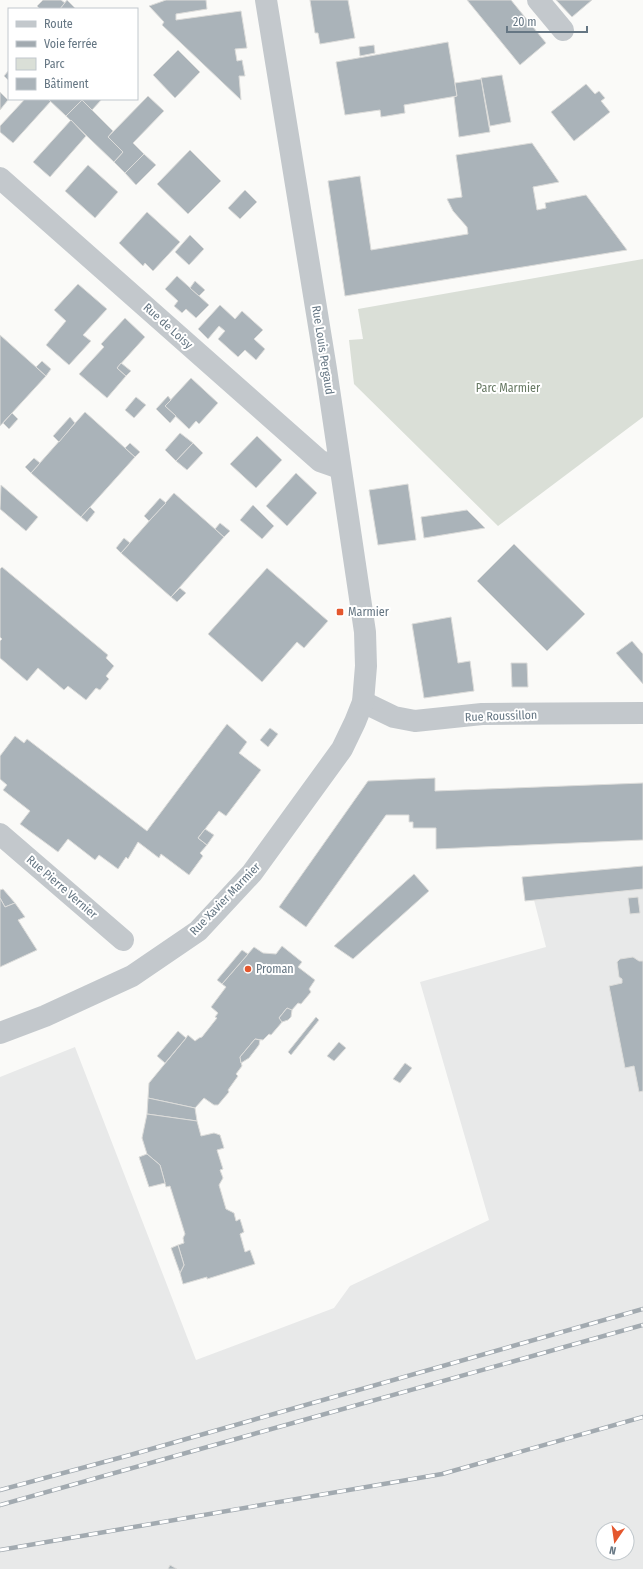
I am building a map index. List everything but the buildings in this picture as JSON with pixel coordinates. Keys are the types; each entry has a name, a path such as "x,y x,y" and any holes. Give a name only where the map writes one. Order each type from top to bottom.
{"street":[{"name":"Rue Louis Pergaud","path":"266,0 324,354 365,632 366,666 363,702"},
{"path":"538,0 563,30"},
{"name":"Rue de Loisy","path":"0,178 320,461 340,468"},
{"name":"Rue Roussillon","path":"363,702 394,717 415,721 482,714 643,713"},
{"name":"Rue Xavier Marmier","path":"0,1033 45,1016 132,976 198,931 257,867 342,749 363,702"},
{"name":"Rue Pierre Vernier","path":"0,834 123,940"}],"shaded area":[{"path":"643,889 643,1569 0,1569 0,1077 75,1047 196,1360 334,1308 350,1286 489,1220 420,982 546,947 534,900"}],"green space":[{"name":"Parc Marmier","path":"643,259 643,417 498,526 354,384 349,340 363,339 358,309"}],"railway":[{"path":"0,1490 130,1455 643,1309"},
{"path":"0,1505 643,1325"},
{"path":"0,1550 442,1474 643,1417"}],"place":[{"name":"Marmier","path":"340,612"},
{"name":"Proman","path":"248,969"}]}
